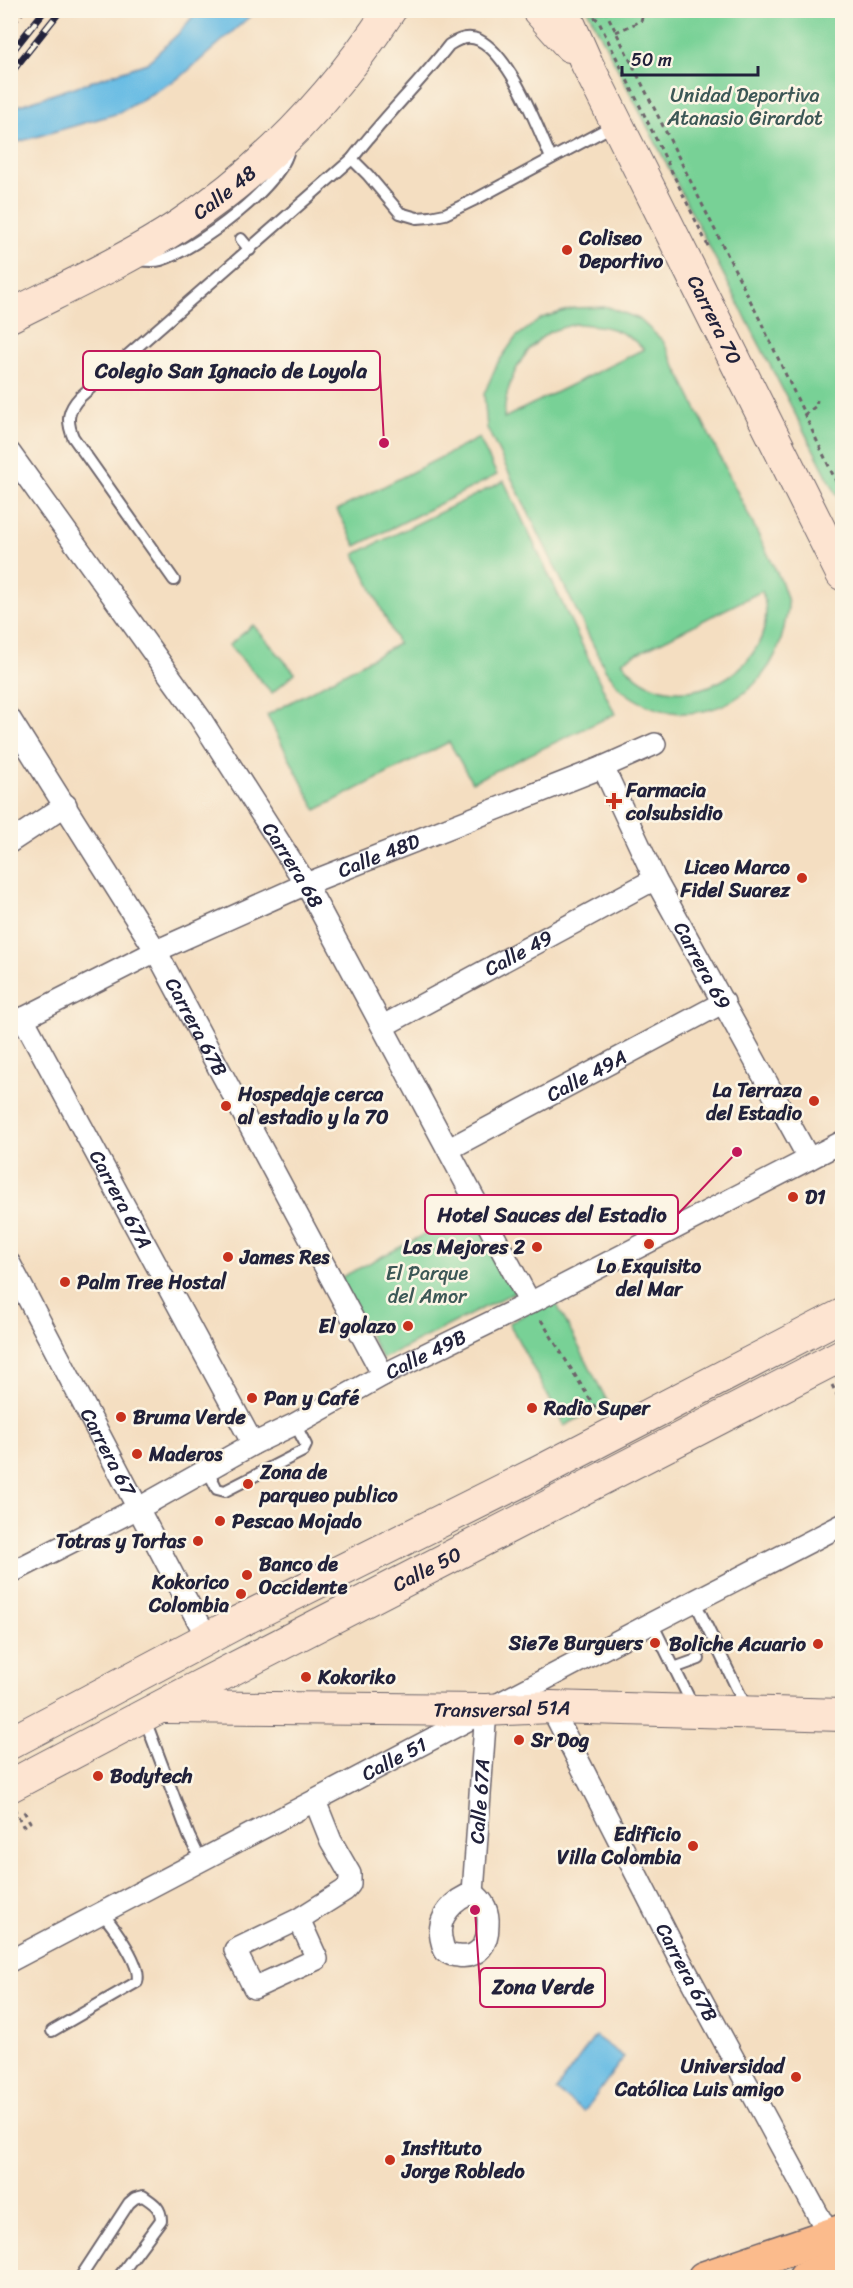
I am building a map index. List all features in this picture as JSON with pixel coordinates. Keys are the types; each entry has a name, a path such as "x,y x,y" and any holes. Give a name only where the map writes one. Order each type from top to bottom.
{"highway":[{"path":"704,2277 838,2243"},
{"path":"806,2277 838,2243"}],"main road":[{"name":"Calle 48","path":"10,316 179,226 215,201 290,136 343,77 390,10"},
{"name":"Carrera 70","path":"538,10 587,64"},
{"name":"Carrera 70","path":"563,10 587,64 843,574"},
{"name":"Calle 50","path":"10,1743 208,1639 843,1315"},
{"name":"Calle 50","path":"17,1798 153,1712 194,1689 835,1366"},
{"path":"194,1689 204,1675 209,1659 208,1639"},
{"name":"Transversal 51A","path":"153,1712 486,1710 551,1707 843,1715"}],"street":[{"name":"Carrera 68","path":"10,453 18,478 200,718 306,884 530,1303"},
{"name":"Carrera 67B","path":"10,719 156,951 383,1375"},
{"name":"Calle 48D","path":"17,1021 156,951 306,884 603,767 655,744"},
{"name":"Carrera 69","path":"603,767 655,879 809,1159"},
{"path":"10,842 66,805"},
{"name":"Calle 49","path":"383,1026 655,879"},
{"name":"Calle 49A","path":"449,1149 724,1002"},
{"name":"Carrera 67A","path":"17,1021 252,1444"},
{"name":"Calle 49B","path":"10,1573 208,1471 252,1444 295,1424 383,1375 530,1303 843,1142"},
{"name":"Carrera 67","path":"10,1264 208,1639"},
{"name":"Calle 51","path":"10,1961 843,1525"},
{"name":"Carrera 67B","path":"551,1707 679,1958 838,2243"},
{"name":"Calle 67A","path":"473,1893 486,1710"},
{"path":"299,1919 345,1890 350,1884 350,1874 331,1841 315,1801"}],"lane":[{"path":"174,580 73,437 68,426 68,415 72,405 352,159 382,120 410,93 449,45 467,38 480,41 496,55 524,97 551,158"},
{"path":"352,159 400,213 417,218 445,214 512,181 617,123"},
{"path":"123,257 146,261 160,260 229,224 250,208 285,162 290,136"},
{"path":"262,223 270,233"},
{"path":"241,239 250,250"},
{"path":"208,1471 217,1489 225,1491 303,1451 306,1445 295,1424"},
{"path":"695,1602 717,1652 749,1713"},
{"path":"652,1623 696,1711"},
{"path":"674,1668 699,1659"},
{"path":"153,1712 189,1836 201,1861"},
{"path":"52,2031 136,1982 139,1978 138,1970 115,1930 102,1913"},
{"path":"80,2277 129,2203 143,2196 156,2205 161,2213 161,2220 118,2277"}],"path":[{"path":"10,29 25,10"},
{"path":"605,10 761,322 843,494"},
{"path":"616,32 641,21 644,10"},
{"path":"804,415 816,406 817,400"},
{"path":"530,1303 600,1415"},
{"path":"835,1366 843,1405"},
{"path":"10,1801 23,1826 30,1822 17,1798"}],"green space":[{"name":"Unidad Deportiva Atanasio Girardot","path":"588,11 842,11 842,505"},
{"path":"608,307 639,319 663,341 782,583 788,608 776,654 762,676 743,694 721,706 697,712 672,712 646,705 618,686 605,669 487,428 484,394 497,364 516,337 542,318 574,308","holes":["574,324 612,329 628,336 644,349 504,418 511,382 529,350 548,333","762,591 765,620 758,645 742,666 720,682 694,690 668,690 643,681 622,661"]},
{"path":"479,438 497,475 356,546 337,510"},
{"path":"504,481 615,714 472,782 449,742 316,810 267,715 398,644 355,554"},
{"path":"253,625 295,673 272,693 229,645"},
{"name":"El Parque del Amor","path":"472,1210 515,1292 382,1359 340,1278"},
{"path":"554,1299 608,1403 564,1426 509,1323"}],"water":[{"path":"198,10 256,11 182,76 119,113 11,144 11,108 147,63 180,32"},
{"path":"595,2036 624,2057 584,2112 556,2090"}],"railway":[{"path":"10,54 45,10"},
{"path":"10,74 61,10"}],"place":[{"name":"Coliseo Deportivo","path":"567,250"},
{"name":"Colegio San Ignacio de Loyola","path":"384,443"},
{"name":"Farmacia colsubsidio","path":"614,801"},
{"name":"Liceo Marco Fidel Suarez","path":"802,878"},
{"name":"La Terraza del Estadio","path":"814,1101"},
{"name":"Hospedaje cerca al estadio y la 70","path":"226,1106"},
{"name":"Hotel Sauces del Estadio","path":"737,1152"},
{"name":"D1","path":"793,1197"},
{"name":"Lo Exquisito del Mar","path":"649,1244"},
{"name":"Los Mejores 2","path":"537,1247"},
{"name":"James Res","path":"228,1257"},
{"name":"Palm Tree Hostal","path":"65,1282"},
{"name":"El golazo","path":"408,1326"},
{"name":"Pan y Café","path":"252,1398"},
{"name":"Radio Super","path":"532,1408"},
{"name":"Bruma Verde","path":"121,1417"},
{"name":"Maderos","path":"137,1454"},
{"name":"Zona de parqueo publico","path":"248,1484"},
{"name":"Pescao Mojado","path":"220,1521"},
{"name":"Totras y Tortas","path":"198,1541"},
{"name":"Banco de Occidente","path":"247,1575"},
{"name":"Kokorico Colombia","path":"241,1594"},
{"name":"Sie7e Burguers","path":"655,1643"},
{"name":"Boliche Acuario","path":"818,1644"},
{"name":"Kokoriko","path":"306,1677"},
{"name":"Sr Dog","path":"519,1740"},
{"name":"Bodytech","path":"98,1776"},
{"name":"Edificio Villa Colombia","path":"693,1846"},
{"name":"Zona Verde","path":"475,1910"},
{"name":"Universidad Católica Luis amigo","path":"796,2077"},
{"name":"Instituto Jorge Robledo","path":"390,2160"}]}
